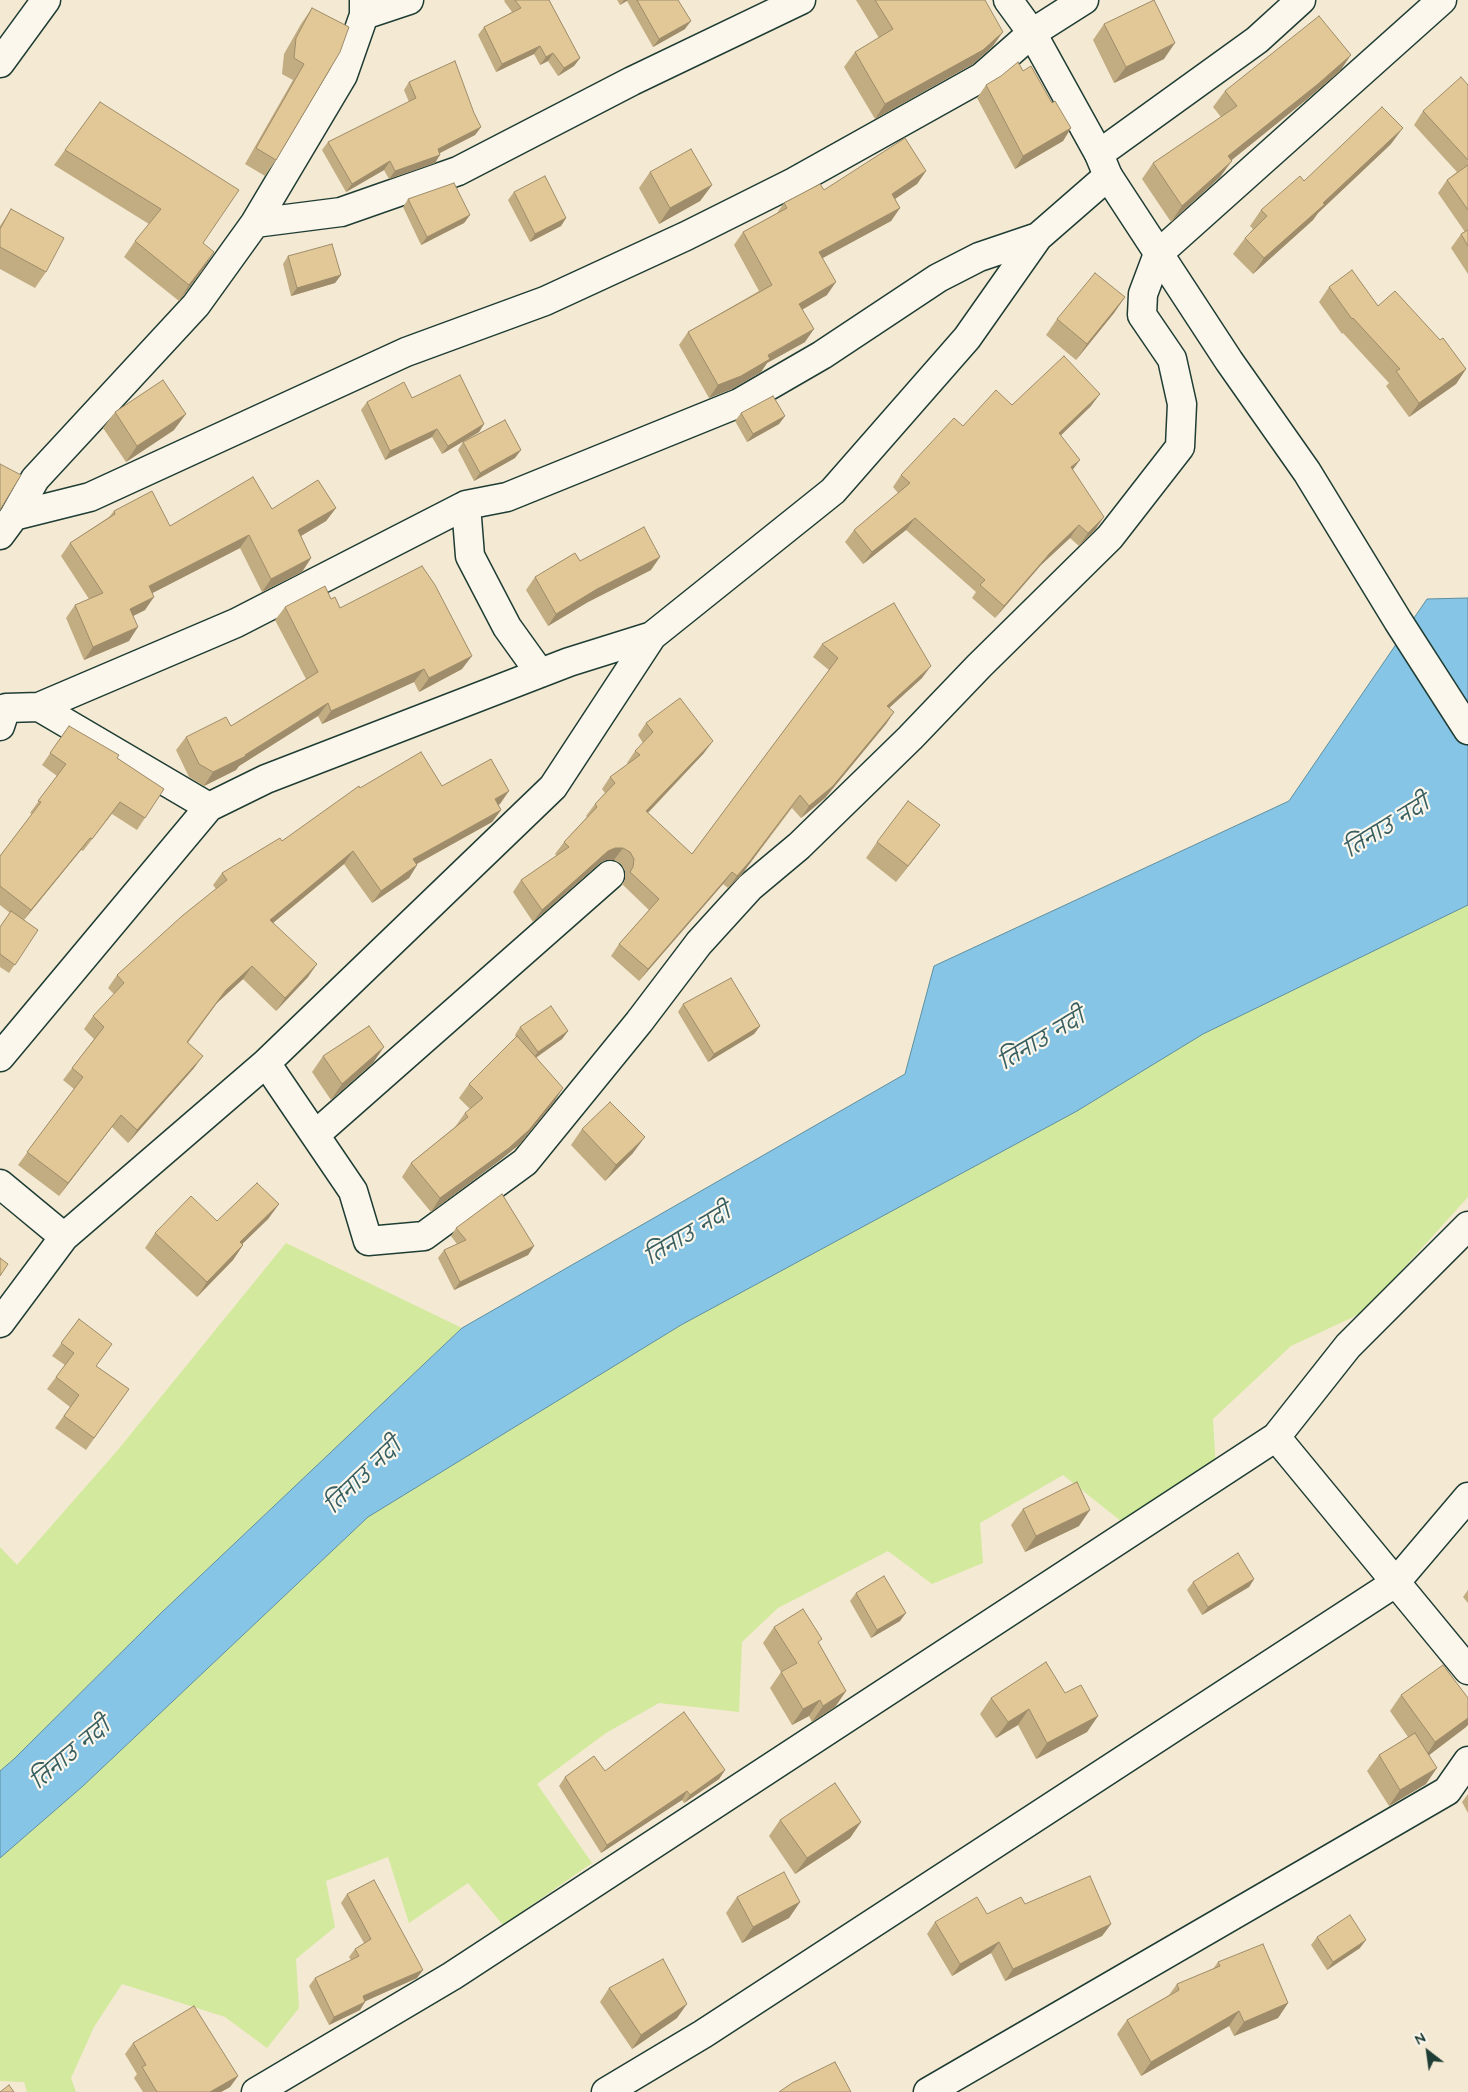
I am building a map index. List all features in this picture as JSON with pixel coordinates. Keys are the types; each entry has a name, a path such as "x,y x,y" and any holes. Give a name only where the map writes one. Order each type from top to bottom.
{"street":[{"path":"0,62 46,0"},
{"path":"7,526 35,479 196,305 255,223 343,75 364,8 409,0"},
{"path":"255,223 341,212 458,171 632,80 801,0"},
{"path":"1008,0 1032,33 1104,165 1158,254 1229,361 1307,472 1468,730"},
{"path":"7,526 90,497 406,352 545,301 686,236 794,182 982,77 1032,33 1084,0"},
{"path":"0,1323 64,1237 266,1063 553,787 652,636 833,491 968,338 1038,237 1104,165 1257,40 1301,0"},
{"path":"266,1063 353,1191 368,1241 424,1236 525,1162 639,1022 699,943 750,887 799,846 896,752 979,666 1110,537 1180,447 1182,404 1172,359 1142,315 1142,294 1158,254 1442,0"},
{"path":"2,713 39,707 236,623 466,505 507,497 739,403 822,356 938,278 979,257 1038,237"},
{"path":"466,505 470,556 507,627 540,673"},
{"path":"0,1057 209,807 266,779 540,673 652,636"},
{"path":"39,707 209,807"},
{"path":"315,1134 610,874"},
{"path":"0,1184 64,1237"},
{"path":"256,2092 452,1976 1276,1437 1348,1346 1468,1226"},
{"path":"1276,1437 1394,1583 1468,1670"},
{"path":"606,2092 711,2028 1394,1583 1468,1497"},
{"path":"928,2092 1447,1791 1468,1761"}],"green space":[{"path":"1468,905 1468,1197 1364,1312 1291,1346 1213,1419 1217,1487 1141,1537 1063,1475 980,1523 983,1563 932,1584 888,1551 778,1608 742,1642 739,1712 659,1703 606,1733 537,1784 592,1863 503,1925 468,1883 409,1923 388,1857 326,1881 335,1927 296,1959 299,2008 267,2048 225,2017 122,1984 94,2027 71,2078 76,2092 27,2092 24,2082 0,2081 0,1858 83,1786 368,1517 681,1325 1077,1111 1203,1034"},
{"path":"286,1243 462,1328 160,1614 0,1771 0,1547 17,1565 117,1451"}],"water":[{"name":"तिनाउ नदी","path":"1468,598 1468,905 1203,1034 1077,1111 681,1325 368,1517 83,1786 0,1858 0,1771 160,1614 462,1328 905,1074 934,966 1289,801 1427,599"}],"building":[{"path":"515,0 549,0 580,58 564,68 553,53 546,57 540,46 502,64 484,27 521,8"},
{"path":"637,0 678,0 691,21 659,39"},
{"path":"875,0 985,0 1003,32 983,50 885,104 855,52 893,29"},
{"path":"1154,0 1175,43 1126,67 1104,24"},
{"path":"312,8 349,27 340,52 276,160 256,148 304,64 294,58 296,38"},
{"path":"1319,16 1351,55 1228,156 1232,161 1182,206 1153,163 1237,106 1225,91"},
{"path":"455,61 481,127 438,149 440,155 395,171 390,161 352,184 328,142 416,98 409,82"},
{"path":"1018,62 1023,71 1031,66 1052,103 1055,101 1071,128 1023,156 986,85"},
{"path":"1461,77 1468,85 1468,160 1423,111"},
{"path":"100,102 239,190 203,243 214,252 189,285 135,241 161,209 65,150"},
{"path":"1382,107 1403,128 1323,203 1325,204 1264,258 1245,238 1267,216 1261,210 1300,176 1304,181"},
{"path":"905,138 926,171 892,194 900,208 819,252 836,282 799,304 814,329 768,355 770,359 741,376 718,385 688,332 772,285 743,232 787,208 784,203 820,184 824,190"},
{"path":"691,149 712,185 670,208 650,172"},
{"path":"1468,165 1468,210 1447,180"},
{"path":"545,176 566,218 535,234 514,192"},
{"path":"454,183 470,215 427,237 408,199"},
{"path":"11,209 64,238 46,272 0,247 0,229"},
{"path":"1468,230 1468,246 1461,234"},
{"path":"332,244 341,275 297,288 288,256"},
{"path":"1352,270 1378,306 1395,291 1440,340 1443,338 1466,369 1419,403 1396,371 1400,369 1352,319 1329,287"},
{"path":"1095,273 1125,297 1087,344 1057,319"},
{"path":"1064,356 1100,394 1059,433 1080,460 1071,467 1104,517 1088,533 1079,525 1050,553 1004,606 980,585 985,580 915,518 872,552 854,530 910,483 901,475 954,418 963,426 996,390 1012,405"},
{"path":"460,375 484,424 448,446 437,429 390,451 367,402 404,382 412,398"},
{"path":"163,380 186,414 137,446 115,412"},
{"path":"773,396 785,416 753,434 741,413"},
{"path":"505,420 521,450 480,473 463,442"},
{"path":"0,464 21,475 0,510"},
{"path":"253,477 272,509 318,480 336,508 298,530 311,558 271,579 249,535 149,586 154,597 130,609 138,627 93,647 75,605 103,593 70,543 115,514 114,511 152,491 170,526"},
{"path":"644,527 660,557 597,589 556,614 535,577 575,553 580,561"},
{"path":"422,566 435,585 472,656 429,678 424,669 331,711 328,703 246,756 213,772 199,764 186,737 226,717 231,726 318,672 285,607 325,586 331,599 335,597 340,608"},
{"path":"894,603 931,666 887,706 894,712 833,786 809,806 800,795 737,876 732,872 648,969 619,944 659,899 630,872 634,859 630,852 623,848 615,848 608,851 542,910 521,880 569,847 564,842 597,807 595,804 615,783 610,777 640,755 635,751 653,732 646,723 680,698 713,741 646,811 692,854 838,658 822,644"},
{"path":"69,726 119,755 117,758 164,789 145,818 120,802 92,839 90,838 31,910 0,886 0,856 41,802 38,801 66,764 50,753"},
{"path":"421,752 442,786 491,759 509,791 495,799 501,810 413,859 417,865 381,891 353,851 270,920 317,964 285,998 252,966 226,990 187,1042 203,1056 137,1130 121,1115 68,1183 27,1152 83,1077 72,1068 104,1027 93,1016 124,983 117,975 182,916 227,880 222,873 280,838 282,841 359,786 360,788"},
{"path":"908,801 940,825 908,866 877,842"},
{"path":"11,911 38,930 15,965 0,954 0,927"},
{"path":"731,978 760,1026 714,1054 683,1004"},
{"path":"551,1006 568,1031 538,1052 520,1027"},
{"path":"369,1026 384,1047 342,1084 323,1056"},
{"path":"517,1036 563,1088 529,1130 509,1148 440,1198 411,1163 468,1117 465,1113 483,1098 469,1084"},
{"path":"610,1102 645,1137 616,1165 582,1129"},
{"path":"257,1183 279,1204 240,1242 243,1245 207,1282 155,1233 191,1196 217,1221"},
{"path":"502,1194 534,1246 460,1282 444,1250 466,1240 456,1228"},
{"path":"0,1258 8,1264 0,1276"},
{"path":"79,1319 112,1344 96,1366 129,1389 94,1438 64,1416 79,1395 56,1377 74,1353 61,1343"},
{"path":"1077,1482 1090,1510 1036,1536 1023,1509"},
{"path":"1238,1553 1254,1579 1208,1607 1193,1582"},
{"path":"884,1576 906,1613 877,1630 856,1593"},
{"path":"803,1609 822,1639 818,1642 846,1691 823,1706 820,1700 803,1709 781,1672 797,1663 774,1627"},
{"path":"1046,1662 1065,1693 1081,1685 1098,1716 1047,1743 1029,1709 1008,1722 991,1698"},
{"path":"1443,1665 1468,1698 1468,1718 1435,1742 1401,1695"},
{"path":"684,1712 725,1770 690,1795 687,1791 607,1845 565,1777 594,1756 605,1771"},
{"path":"1415,1733 1437,1768 1400,1790 1379,1755"},
{"path":"835,1783 861,1822 807,1858 780,1820"},
{"path":"784,1872 800,1902 753,1927 737,1897"},
{"path":"1090,1876 1111,1924 1013,1969 999,1942 960,1964 935,1922 977,1897 987,1914 1021,1897 1025,1904"},
{"path":"374,1880 423,1970 363,1996 365,2002 334,2017 315,1978 359,1956 355,1949 371,1939 347,1894"},
{"path":"1350,1915 1366,1940 1333,1962 1317,1937"},
{"path":"1263,1944 1288,2003 1244,2022 1239,2011 1151,2062 1127,2020 1179,1990 1177,1984 1220,1966 1218,1962"},
{"path":"663,1959 687,2004 641,2035 609,1988"},
{"path":"194,2006 238,2076 210,2092 157,2092 142,2067 146,2065 133,2043"},
{"path":"835,2062 851,2092 779,2092 792,2083"},
{"path":"9,2085 14,2092 0,2092"}]}
